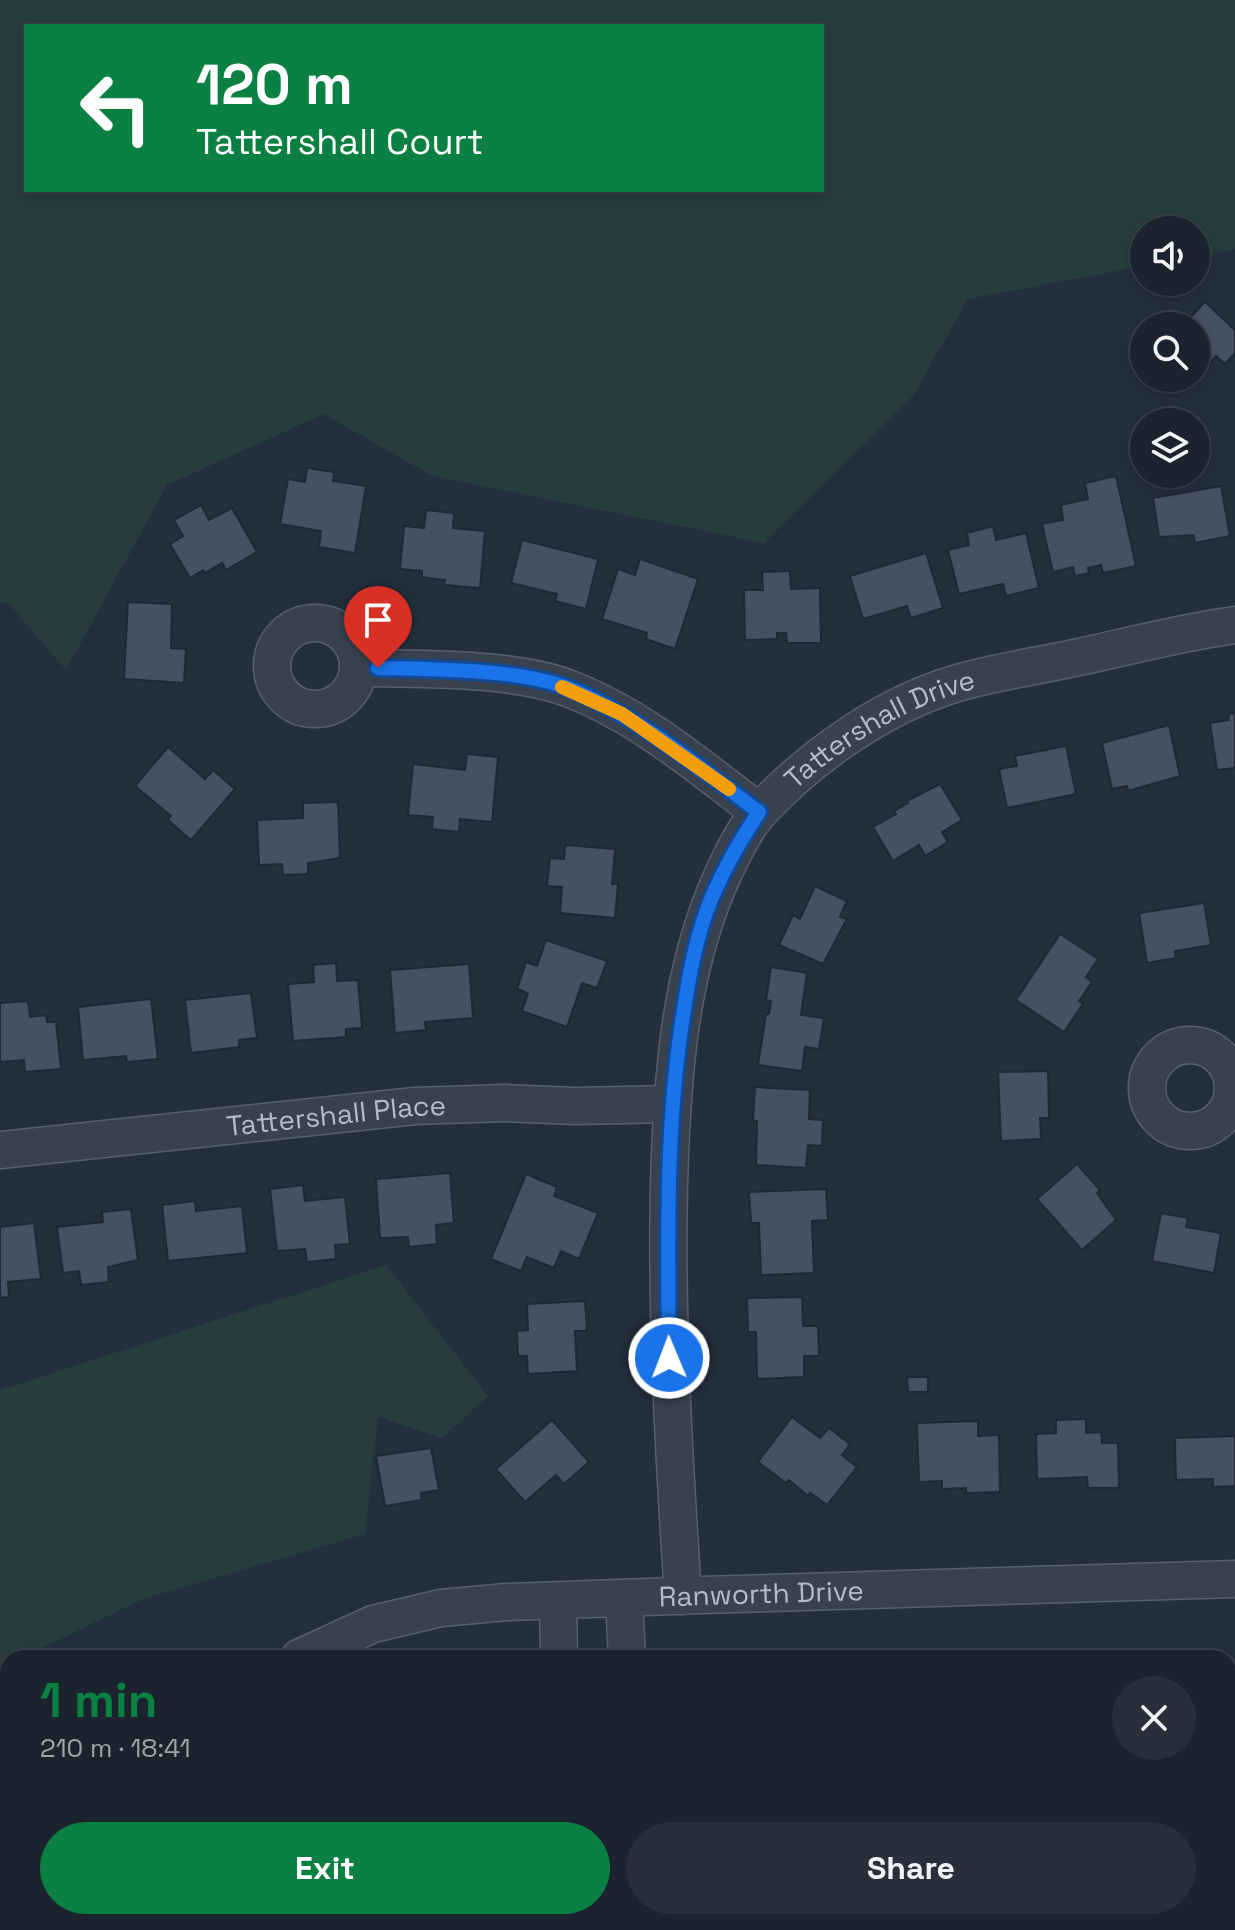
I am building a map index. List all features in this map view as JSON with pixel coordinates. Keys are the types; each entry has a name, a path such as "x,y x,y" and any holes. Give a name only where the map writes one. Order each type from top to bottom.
{"street":[{"name":"Tattershall Drive","path":"683,1596 669,1358 672,1104 687,990 701,930 735,849 759,812 796,777 857,730 914,699 975,680 1235,625"},
{"path":"358,668 507,675 569,688 628,718 759,812"},
{"name":"Tattershall Place","path":"0,1150 415,1106 672,1104"},
{"name":"Ranworth Drive","path":"316,1650 373,1624 416,1612 507,1602 1235,1579"},
{"path":"624,1598 627,1650"},
{"path":"558,1601 559,1650"}],"green space":[{"path":"0,0 1235,0 1235,249 1210,253 1210,216 1130,216 1130,269 968,299 913,396 764,543 432,476 324,414 167,485 66,670 8,603 0,602"},
{"path":"386,1265 488,1396 442,1438 378,1417 365,1534 143,1599 38,1650 0,1650 0,1390"}],"building":[{"path":"1205,302 1235,330 1235,353 1225,364 1216,356 1210,363 1210,312 1195,312"},
{"path":"307,468 334,472 333,481 366,486 355,553 319,547 321,531 280,524 288,479 305,482"},
{"path":"1116,476 1136,566 1103,573 1101,565 1088,568 1089,573 1075,576 1073,567 1053,572 1042,524 1063,520 1061,505 1088,499 1085,483"},
{"path":"1221,486 1230,536 1195,543 1193,535 1159,537 1153,498"},
{"path":"201,505 209,520 232,508 257,552 226,570 222,563 190,578 170,544 183,536 174,520"},
{"path":"426,510 454,513 453,528 485,531 480,588 444,585 445,580 422,577 422,571 400,569 404,526 424,528"},
{"path":"993,526 996,540 1026,533 1039,588 1006,596 1003,584 959,594 948,550 969,545 967,533"},
{"path":"522,540 598,559 586,609 555,601 557,594 511,583"},
{"path":"926,553 943,608 911,618 907,606 863,619 850,576"},
{"path":"640,559 698,579 675,649 646,639 647,633 602,619 618,569 635,575"},
{"path":"790,571 791,589 820,588 821,643 787,643 786,633 777,633 777,639 745,640 744,590 763,590 762,572"},
{"path":"128,602 172,604 171,648 186,649 184,683 124,679"},
{"path":"1235,713 1235,768 1217,770 1210,723 1229,720 1228,714"},
{"path":"1169,725 1180,776 1128,791 1127,786 1112,789 1102,743"},
{"path":"1066,746 1076,794 1007,808 999,769 1017,766 1015,756"},
{"path":"168,747 205,779 213,770 235,789 191,840 168,820 171,816 135,786"},
{"path":"467,754 498,757 492,822 460,819 459,832 432,829 433,817 408,815 413,764 465,770"},
{"path":"940,784 962,820 942,832 948,842 925,856 919,845 893,861 873,827 896,814 894,811 907,801"},
{"path":"338,802 340,858 308,863 308,874 283,875 282,864 259,865 257,820 303,818 303,803"},
{"path":"565,845 615,849 612,884 618,884 615,918 560,913 562,887 547,886 550,858 564,859"},
{"path":"815,886 847,901 840,917 847,919 823,964 779,945 793,915 800,919"},
{"path":"1204,903 1211,945 1175,951 1176,958 1147,963 1139,913"},
{"path":"1060,934 1098,959 1086,977 1092,982 1079,1001 1083,1004 1064,1032 1016,1000"},
{"path":"546,940 607,961 597,988 582,983 567,1027 522,1011 528,993 517,989 526,962 537,966"},
{"path":"336,963 337,981 358,980 362,1028 346,1029 346,1037 293,1041 288,984 314,982 313,965"},
{"path":"469,964 473,1018 425,1022 426,1030 395,1033 390,970"},
{"path":"771,967 807,973 801,1015 824,1018 819,1049 805,1047 802,1071 758,1065 771,1001 766,1000"},
{"path":"251,993 257,1038 239,1040 239,1047 191,1053 185,1000"},
{"path":"151,999 158,1059 127,1062 126,1056 83,1060 78,1007"},
{"path":"28,1001 30,1017 46,1015 47,1022 56,1022 61,1069 25,1072 24,1060 0,1062 0,1003"},
{"path":"1048,1071 1049,1118 1040,1118 1041,1139 1001,1141 998,1072"},
{"path":"755,1087 810,1090 809,1119 823,1120 822,1146 808,1145 806,1168 756,1165 757,1121 753,1121"},
{"path":"1077,1164 1100,1190 1097,1193 1116,1220 1082,1250 1037,1199"},
{"path":"450,1173 454,1223 436,1225 437,1244 409,1247 408,1237 380,1238 376,1179"},
{"path":"526,1174 557,1187 554,1196 598,1213 579,1259 561,1251 554,1268 527,1257 521,1271 491,1259"},
{"path":"303,1185 305,1201 345,1197 350,1244 335,1245 336,1259 307,1262 305,1249 277,1251 270,1189"},
{"path":"826,1189 828,1220 812,1221 814,1273 761,1275 759,1223 751,1223 749,1192"},
{"path":"195,1201 196,1211 242,1206 247,1253 168,1261 162,1205"},
{"path":"131,1209 138,1260 108,1267 109,1282 81,1285 79,1271 63,1273 57,1227 103,1222 102,1212"},
{"path":"1161,1213 1188,1218 1186,1227 1221,1233 1214,1273 1152,1261"},
{"path":"34,1223 41,1279 8,1282 9,1297 0,1298 0,1227"},
{"path":"802,1297 803,1326 818,1326 819,1356 804,1356 804,1377 757,1379 756,1332 748,1332 747,1298"},
{"path":"585,1301 587,1331 575,1331 577,1371 528,1374 527,1356 518,1356 517,1331 528,1330 527,1304"},
{"path":"907,1377 928,1377 928,1392 908,1392"},
{"path":"792,1417 820,1438 829,1428 850,1444 842,1455 857,1467 827,1505 810,1493 808,1496 789,1480 786,1483 758,1462"},
{"path":"1086,1419 1086,1433 1101,1432 1102,1443 1118,1443 1119,1488 1088,1488 1087,1477 1037,1479 1036,1434 1056,1433 1056,1420"},
{"path":"552,1420 589,1462 564,1484 556,1475 525,1502 496,1469"},
{"path":"978,1421 978,1436 999,1435 1000,1492 966,1493 966,1488 942,1489 942,1481 919,1482 917,1423"},
{"path":"1235,1436 1235,1486 1213,1487 1213,1479 1176,1480 1175,1438"},
{"path":"431,1448 439,1490 421,1493 422,1500 385,1506 376,1456"}],"slow traffic":[{"path":"562,687 622,714 729,789"}],"route":[{"path":"378,668 507,675 569,688 622,714 759,812 735,849 712,898 689,977 672,1104 669,1358"}]}
